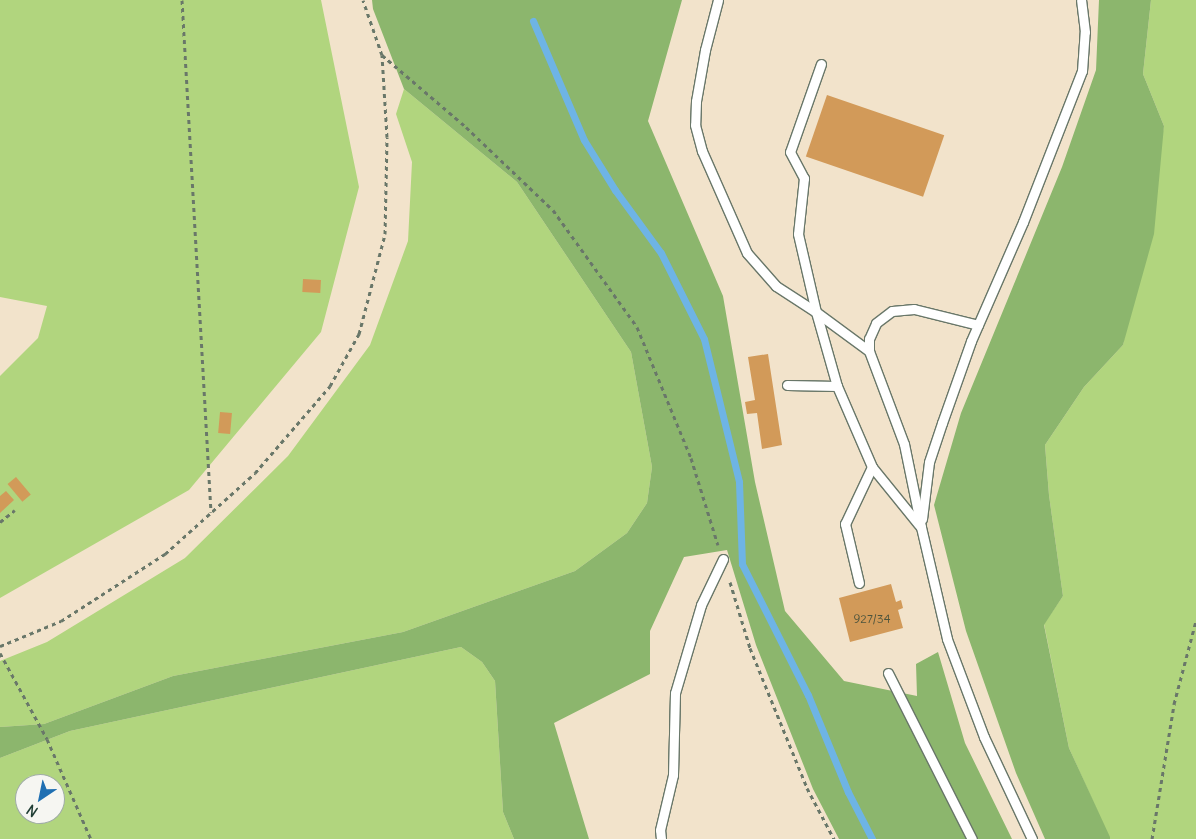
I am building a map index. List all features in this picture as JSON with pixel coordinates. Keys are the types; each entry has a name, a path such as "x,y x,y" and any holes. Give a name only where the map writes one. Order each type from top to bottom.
{"lane":[{"path":"718,0 705,50 696,102 696,125 702,151 747,253 776,286 816,312 869,351"},
{"path":"921,527 929,462 978,325 1023,222 1082,71 1085,32 1081,0"},
{"path":"822,64 790,152 804,178 798,234 816,312 837,386 872,467 921,527"},
{"path":"978,325 914,309 892,311 876,323 869,339 869,351 904,444 947,639 984,737 1032,839"},
{"path":"787,385 837,386"},
{"path":"859,583 844,524 872,467"},
{"path":"661,839 660,830 673,775 675,693 701,605 723,559"},
{"path":"888,673 972,839"}],"path":[{"path":"182,0 211,512"},
{"path":"0,646 62,621 165,554 255,473 330,386 359,334 385,234 387,136 382,55 363,0"},
{"path":"382,55 466,127 553,210 637,327 691,458 750,648 807,788 834,839"},
{"path":"0,522 15,510"},
{"path":"1152,839 1174,704 1196,621"},
{"path":"0,653 48,740 91,839"}],"green space":[{"path":"0,0 321,0 359,187 321,332 189,490 0,598 0,376 38,338 47,306 0,297"},
{"path":"372,0 682,0 648,121 723,296 755,482 785,611 844,681 917,696 916,664 938,652 965,743 1012,839 839,839 813,789 756,645 727,550 684,557 650,631 650,674 554,723 589,839 514,839 503,812 495,681 482,662 461,647 70,731 0,758 0,727 44,724 173,676 403,632 575,571 627,533 647,503 652,467 631,352 517,182 404,89 373,9"},
{"path":"1099,0 1151,0 1143,74 1164,126 1154,234 1123,345 1084,387 1045,445 1049,495 1063,596 1044,625 1069,748 1110,839 1045,839 1016,773 966,631 934,505 961,413 1062,167 1096,70"},
{"path":"1151,0 1196,0 1196,839 1110,839 1069,748 1044,624 1063,596 1049,495 1045,445 1084,387 1123,345 1164,126 1143,74"},
{"path":"404,89 517,182 631,352 652,467 647,503 627,533 575,571 403,632 173,676 44,724 0,727 0,661 47,642 185,558 288,456 370,345 408,241 412,162 396,114"},
{"path":"461,647 482,662 495,681 503,812 514,839 0,839 0,758 70,731"}],"building":[{"path":"827,95 944,135 923,197 806,156"},
{"path":"303,279 321,280 320,293 302,292"},
{"path":"768,354 782,445 762,449 757,413 747,414 745,402 755,400 748,357"},
{"path":"220,412 232,413 230,434 218,433"},
{"path":"16,477 31,495 22,502 8,484"},
{"path":"6,491 14,500 0,513 0,496"},
{"path":"891,584 896,602 901,600 903,608 898,610 903,628 850,642 839,598"}],"waterway":[{"path":"533,21 584,140 615,190 661,253 704,339 739,482 742,564 808,695 848,792 872,839"}]}
